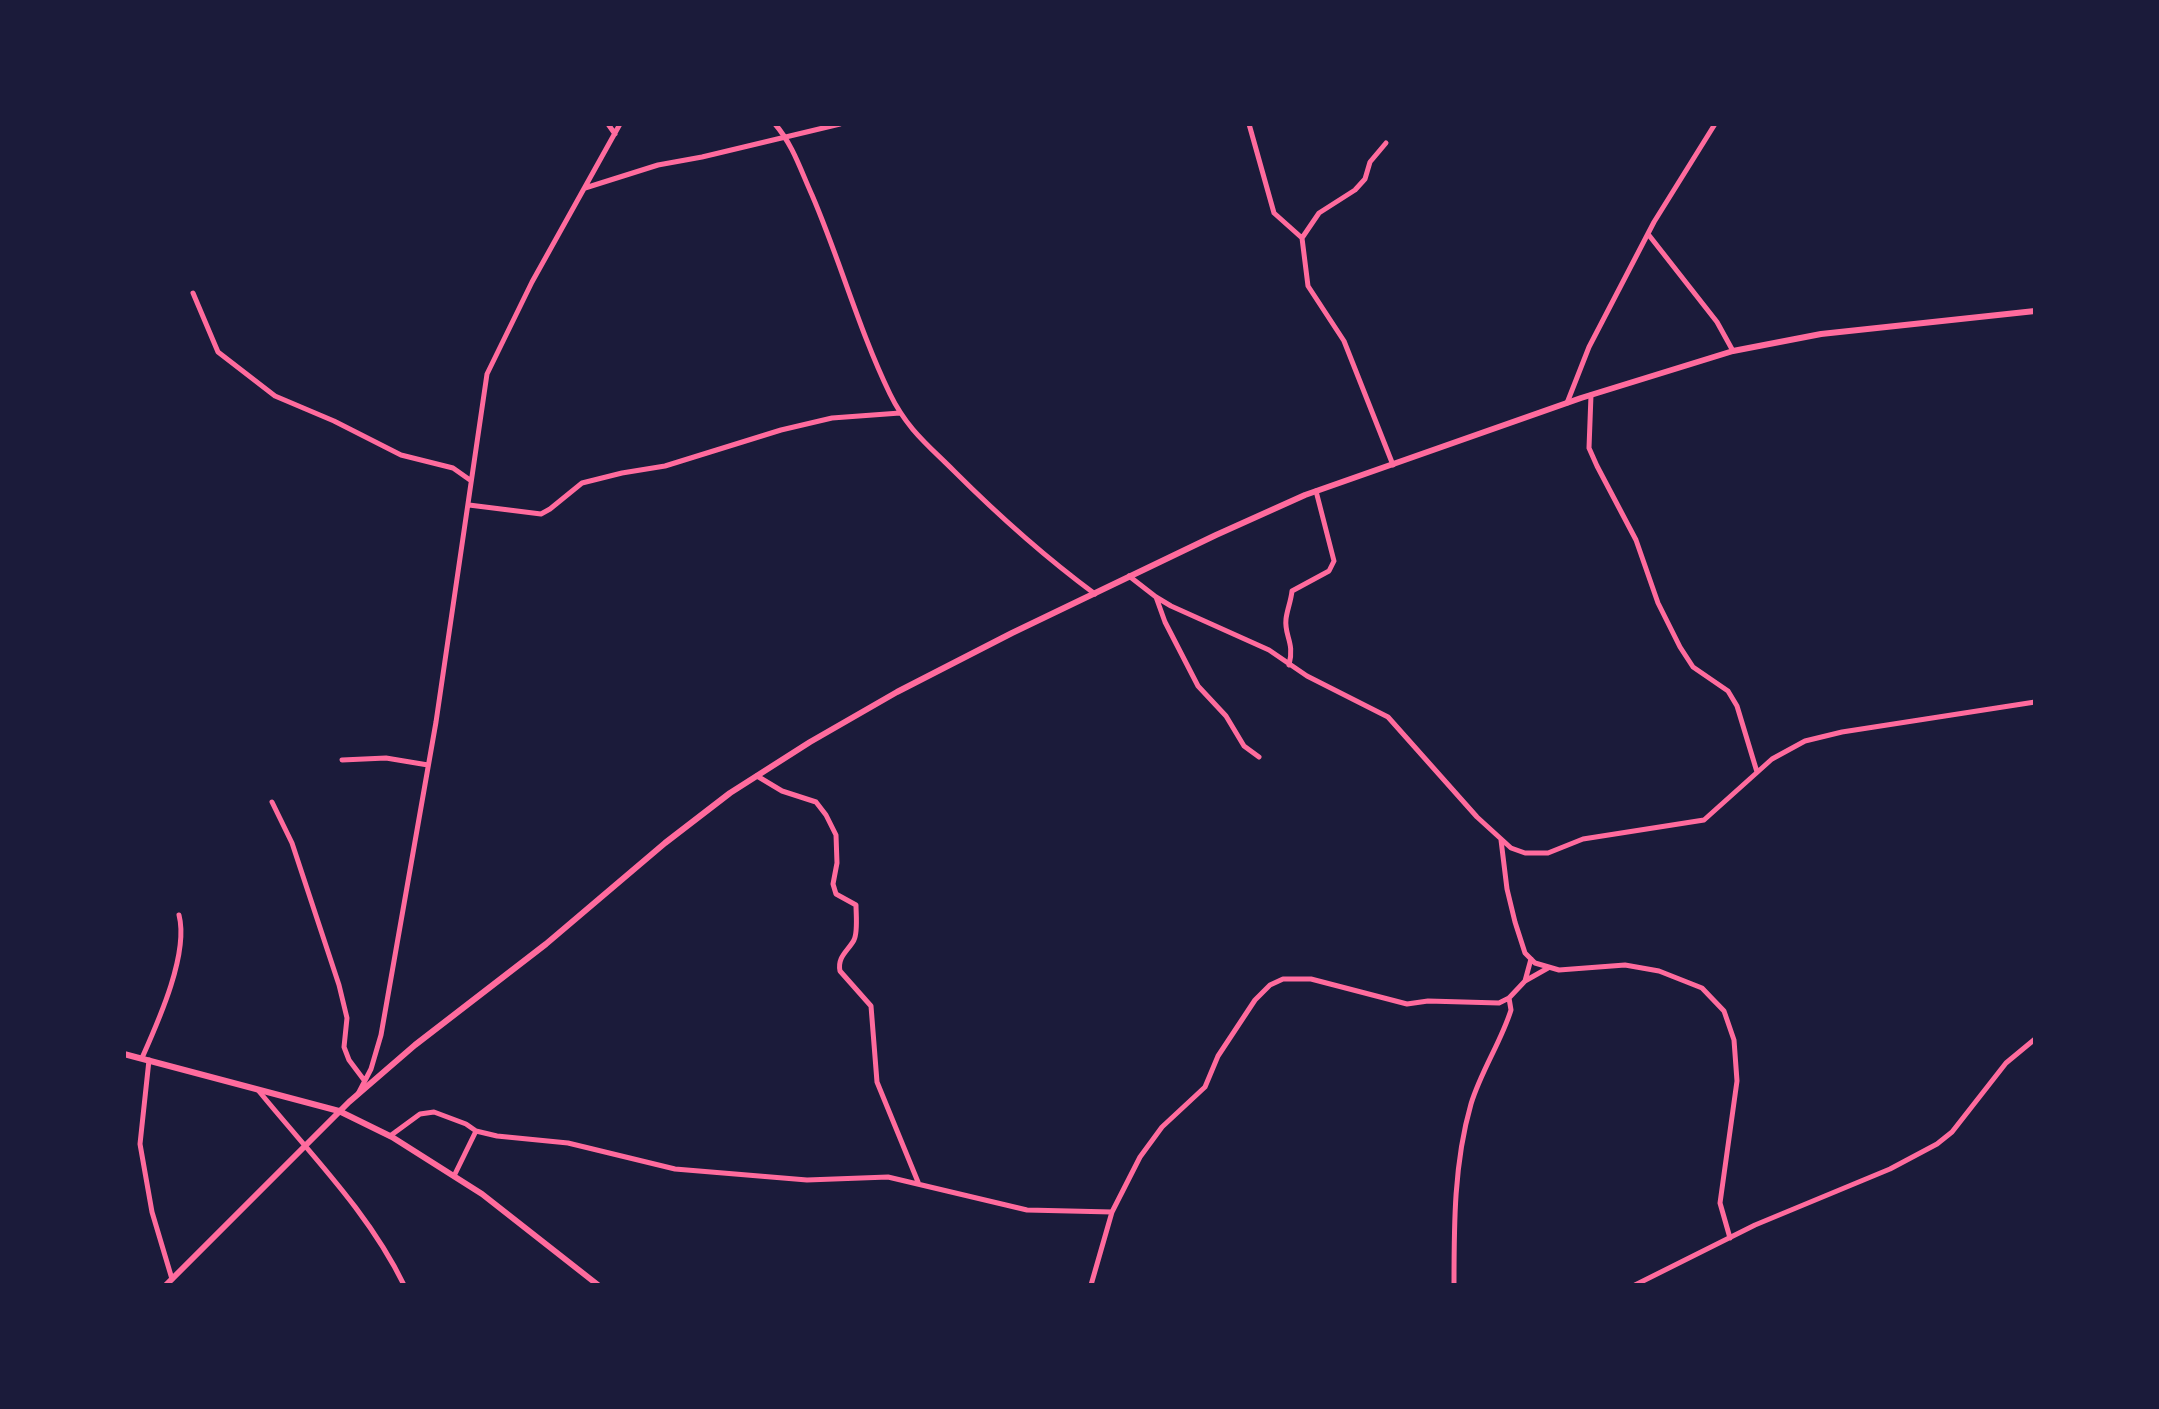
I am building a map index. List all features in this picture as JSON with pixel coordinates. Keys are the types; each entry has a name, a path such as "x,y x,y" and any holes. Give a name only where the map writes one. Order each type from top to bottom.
{"street":[{"path":"608,124 615,134"},
{"path":"358,1094 371,1069 381,1035 428,765 487,374 532,282 620,124"},
{"path":"775,124 786,137 830,240 858,317 900,413 918,437 989,506 1068,575 1095,594"},
{"path":"585,188 657,165 840,124"},
{"path":"1249,124 1274,213 1302,238 1308,286 1344,341 1393,465"},
{"path":"1567,403 1589,347 1648,234 1715,124"},
{"path":"1302,238 1319,213 1355,190 1365,180 1370,162 1386,143"},
{"path":"1648,234 1717,322 1732,351"},
{"path":"192,293 218,352 275,396 334,421 401,455 453,468 470,480"},
{"path":"166,1285 339,1111 415,1045 546,944 665,843 730,793 810,742 897,692 1129,576 1316,491 1567,403 1732,351 1821,334 2035,311"},
{"path":"1591,395 1589,448 1592,457 1636,540 1658,603 1680,646 1693,667 1728,691 1737,706 1757,772"},
{"path":"469,505 541,514 582,483 664,466 781,430 832,418 900,413"},
{"path":"1289,665 1293,651 1286,619 1291,606 1292,591 1329,571 1334,561 1316,491"},
{"path":"1129,576 1156,597 1269,650 1289,665 1388,717 1477,817 1511,848 1525,853 1548,853 1583,839 1704,820 1772,759 1805,741 1842,732 2035,702"},
{"path":"1156,597 1198,686 1226,716 1244,746 1259,757"},
{"path":"342,760 386,758 428,765"},
{"path":"757,776 782,791 816,802 836,835 837,863 833,884 836,894 856,905 856,937 838,966 871,1006 877,1082 918,1182"},
{"path":"272,802 292,843 338,985 347,1018 344,1047 364,1080"},
{"path":"1501,840 1507,889 1525,953 1531,959 1548,968 1559,970 1625,965 1659,971 1702,988 1724,1011 1734,1040 1737,1081 1720,1203 1730,1238"},
{"path":"172,1279 152,1212 140,1144 145,1059 175,967 181,934 179,915"},
{"path":"1525,981 1531,959"},
{"path":"1091,1285 1112,1212 1140,1157 1162,1127 1205,1087 1218,1056 1255,1000 1270,985 1283,979 1311,979 1407,1004 1428,1001 1499,1003 1510,998 1525,981 1548,968"},
{"path":"1454,1285 1454,1212 1459,1158 1471,1102 1511,1010 1510,998"},
{"path":"1635,1285 1730,1238 1890,1169 1937,1144 1952,1132 2006,1062 2035,1039"},
{"path":"124,1054 339,1111 390,1136 482,1194 598,1285"},
{"path":"258,1090 344,1191 388,1251 404,1285"},
{"path":"390,1136 420,1114 434,1112 466,1124 476,1131 498,1136 568,1143 675,1169 807,1180 888,1177 1027,1210 1112,1212"},
{"path":"454,1176 476,1131"}]}
